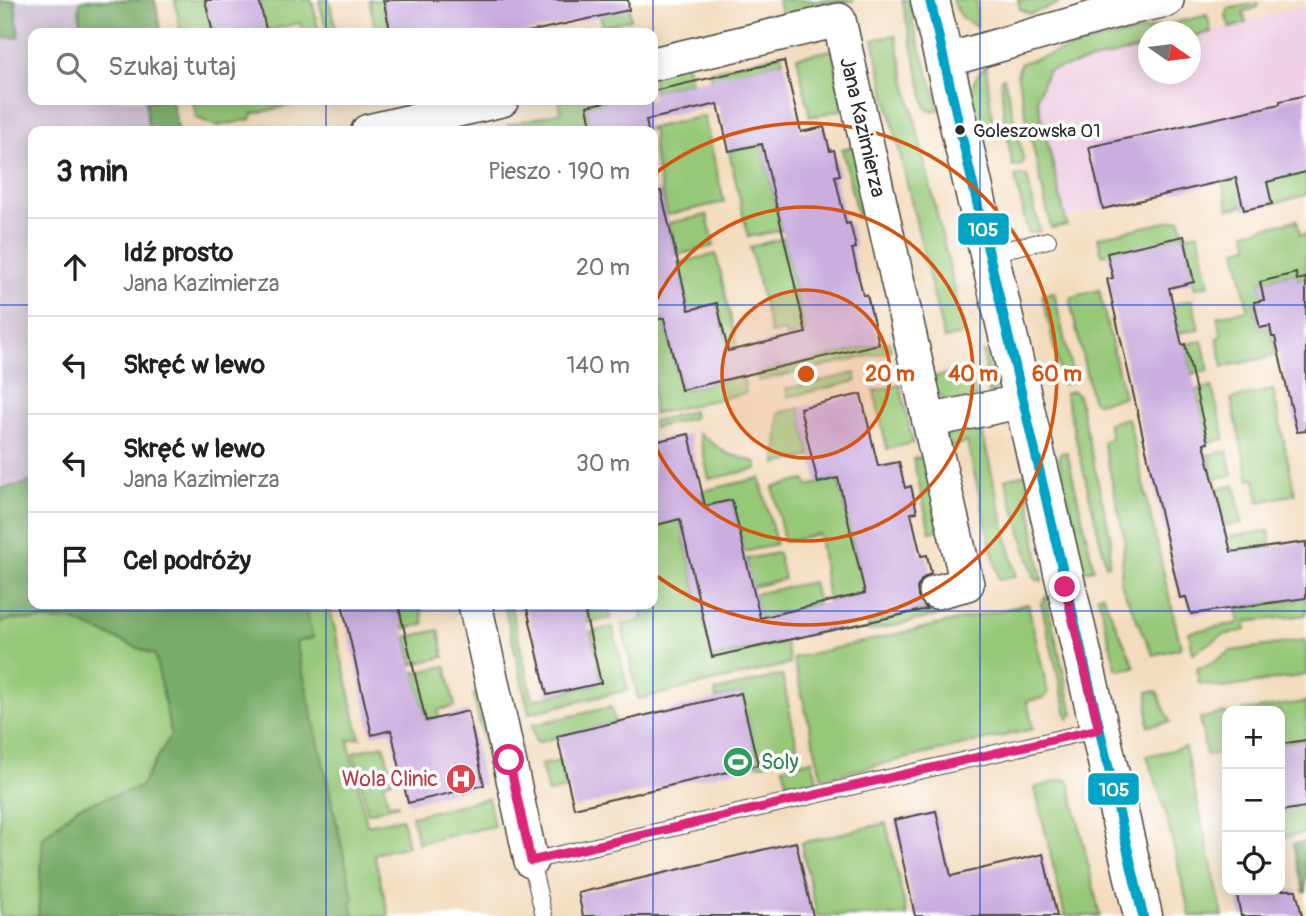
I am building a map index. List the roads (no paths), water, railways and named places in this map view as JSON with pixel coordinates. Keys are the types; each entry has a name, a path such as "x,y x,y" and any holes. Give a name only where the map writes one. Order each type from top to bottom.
{"street":[{"path":"930,0 1143,916"},
{"path":"944,61 1113,12 1167,0"},
{"name":"Jana Kazimierza","path":"658,63 839,20 967,584 936,592"},
{"path":"393,126 481,105"},
{"path":"929,421 1023,401"},
{"path":"476,609 531,861"}],"lane":[{"path":"988,253 1048,240"},
{"path":"544,916 531,861 1099,729"}],"place":[{"name":"Goleszowska 01","path":"960,130"},
{"name":"Soly","path":"738,762"},
{"name":"Wola Clinic","path":"461,779"}]}
